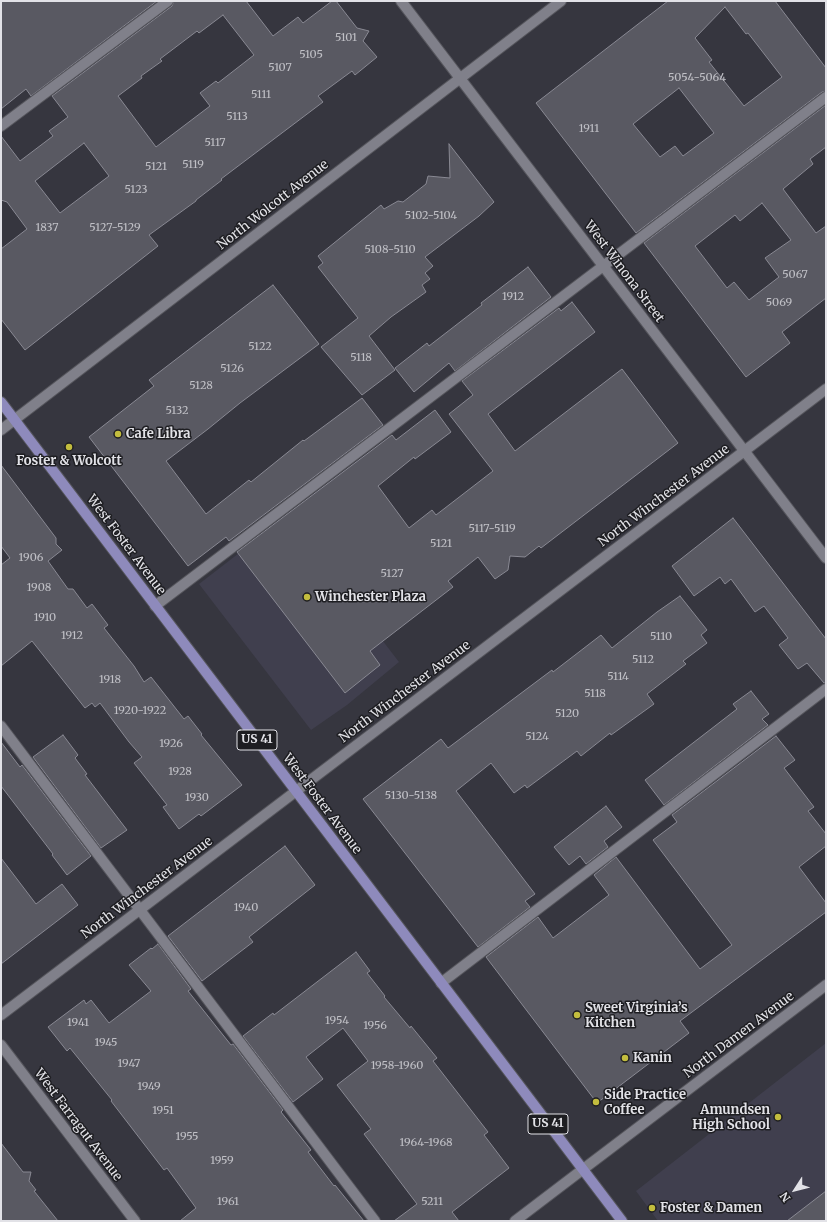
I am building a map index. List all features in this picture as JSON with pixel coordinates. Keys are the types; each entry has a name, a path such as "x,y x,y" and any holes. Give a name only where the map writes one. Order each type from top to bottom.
{"main road":[{"name":"West Foster Avenue","path":"1,402 622,1221"}],"street":[{"path":"1,126 168,1"},
{"name":"West Winona Street","path":"401,1 826,558"},
{"name":"North Wolcott Avenue","path":"1,430 561,1"},
{"path":"155,606 826,97"},
{"name":"North Winchester Avenue","path":"1,1015 826,389"},
{"path":"441,983 826,689"},
{"path":"1,726 376,1221"},
{"name":"North Damen Avenue","path":"515,1221 826,985"},
{"name":"West Farragut Avenue","path":"1,1045 134,1221"}],"shaded area":[{"name":"Winchester Plaza","path":"287,516 399,662 347,705 311,730 199,584"},
{"name":"Amundsen High School","path":"826,1043 826,1221 658,1221 636,1191"}],"building":[{"path":"1,1 157,1 31,96 26,89 1,109"},
{"path":"174,1 246,1 273,36 298,17 303,23 332,1 336,1 357,28 369,31 363,41 377,57 355,75 352,71 318,96 323,102 221,179 222,180 196,201 149,235 158,246 25,350 1,319 1,249 27,229 7,202 1,200 1,136 20,161 53,136 49,131 68,117 52,96 172,6","holes":["223,15 254,55 218,83 216,81 200,93 210,106 156,147 118,96 142,78 141,76 162,61 160,59 197,31 199,33","84,143 109,176 60,213 35,181"]},
{"path":"668,1 775,1 826,68 826,91 822,92 636,233 536,103","holes":["725,7 746,34 748,33 782,77 744,106 709,62 712,60 695,38","679,88 714,133 683,156 675,146 660,157 633,124"]},
{"path":"826,105 826,147 810,159 813,164 783,189 816,233 826,226 826,298 782,332 790,343 746,377 644,243","holes":["762,203 791,240 765,258 779,277 749,300 734,282 727,288 695,246 735,215 740,221"]},
{"path":"449,144 494,202 479,216 425,257 433,266 425,273 430,279 422,285 426,292 391,317 369,336 395,370 362,395 321,347 358,318 318,267 323,263 318,256 381,205 384,209 398,201 403,202 426,184 428,176 450,178"},
{"path":"528,267 551,297 455,371 449,363 414,392 395,368 427,343 429,346"},
{"path":"273,285 319,344 166,461 206,514 249,480 251,482 303,440 304,441 362,398 383,425 229,541 226,537 188,566 89,437 154,386 149,380"},
{"path":"572,302 595,332 488,414 515,451 622,369 678,443 541,548 539,546 525,557 510,556 508,570 495,579 478,557 448,581 453,587 370,651 380,665 345,693 237,552 392,435 396,440 435,410 451,432 415,459 414,457 378,486 409,528 432,510 436,515 493,471 449,414 473,395 462,381 559,308 561,311"},
{"path":"1,465 56,538 56,544 62,550 48,561 68,589 73,589 87,608 92,604 108,625 104,628 134,666 144,682 151,677 184,719 188,716 202,734 201,735 242,785 201,816 199,814 179,829 163,807 167,805 134,763 142,757 100,703 95,707 92,703 85,708 32,641 1,666 1,565 10,558 1,546"},
{"path":"733,518 826,639 826,683 824,683 807,663 798,669 779,645 788,638 764,606 755,612 731,579 725,584 720,577 694,596 672,566"},
{"path":"680,596 707,630 701,635 707,643 683,661 686,664 647,694 654,704 611,735 610,733 581,756 577,751 527,788 525,785 514,793 491,763 456,791 535,894 525,901 530,907 478,947 363,799 441,739 448,748 552,670 553,672 601,635 612,648 657,612"},
{"path":"751,691 769,714 762,719 768,725 664,805 645,780 737,709 733,704"},
{"path":"63,735 78,755 75,758 87,774 85,775 127,830 101,848 33,757"},
{"path":"776,736 795,760 784,768 814,807 808,811 826,834 826,846 799,867 826,903 826,912 680,1021 689,1033 597,1103 486,957 538,917 553,938 609,895 594,875 616,857 700,969 732,945 653,840 677,822 672,815"},
{"path":"1,742 20,767 22,765 91,856 67,875 52,855 53,854 1,786"},
{"path":"606,806 622,827 604,841 608,847 586,864 580,856 569,865 554,847"},
{"path":"285,846 315,885 249,937 253,942 202,981 168,936"},
{"path":"1,858 36,904 62,884 78,905 1,964"},
{"path":"158,944 191,989 188,991 231,1045 233,1044 283,1110 281,1112 311,1150 308,1152 334,1186 335,1185 364,1221 180,1221 196,1208 167,1168 164,1170 111,1101 112,1100 70,1048 67,1051 48,1027 84,1000 86,1004 91,1000 109,1023 151,991 129,965"},
{"path":"356,952 370,971 367,973 385,996 384,997 410,1028 411,1026 437,1058 433,1061 488,1132 484,1135 509,1168 452,1212 459,1221 394,1221 417,1204 364,1134 371,1129 337,1085 368,1061 343,1028 306,1057 323,1079 293,1102 243,1036 273,1013 274,1015"},
{"path":"1,1143 23,1172 31,1172 29,1181 36,1190 34,1191 58,1221 1,1221"},
{"path":"826,1191 826,1221 787,1221"}],"place":[{"name":"Cafe Libra","path":"118,434"},
{"name":"Foster & Wolcott","path":"69,447"},
{"name":"Winchester Plaza","path":"307,597"},
{"name":"Sweet Virginia’s Kitchen","path":"577,1015"},
{"name":"Kanin","path":"625,1058"},
{"name":"Side Practice Coffee","path":"596,1102"},
{"name":"Amundsen High School","path":"778,1117"},
{"name":"Foster & Damen","path":"652,1208"}]}
